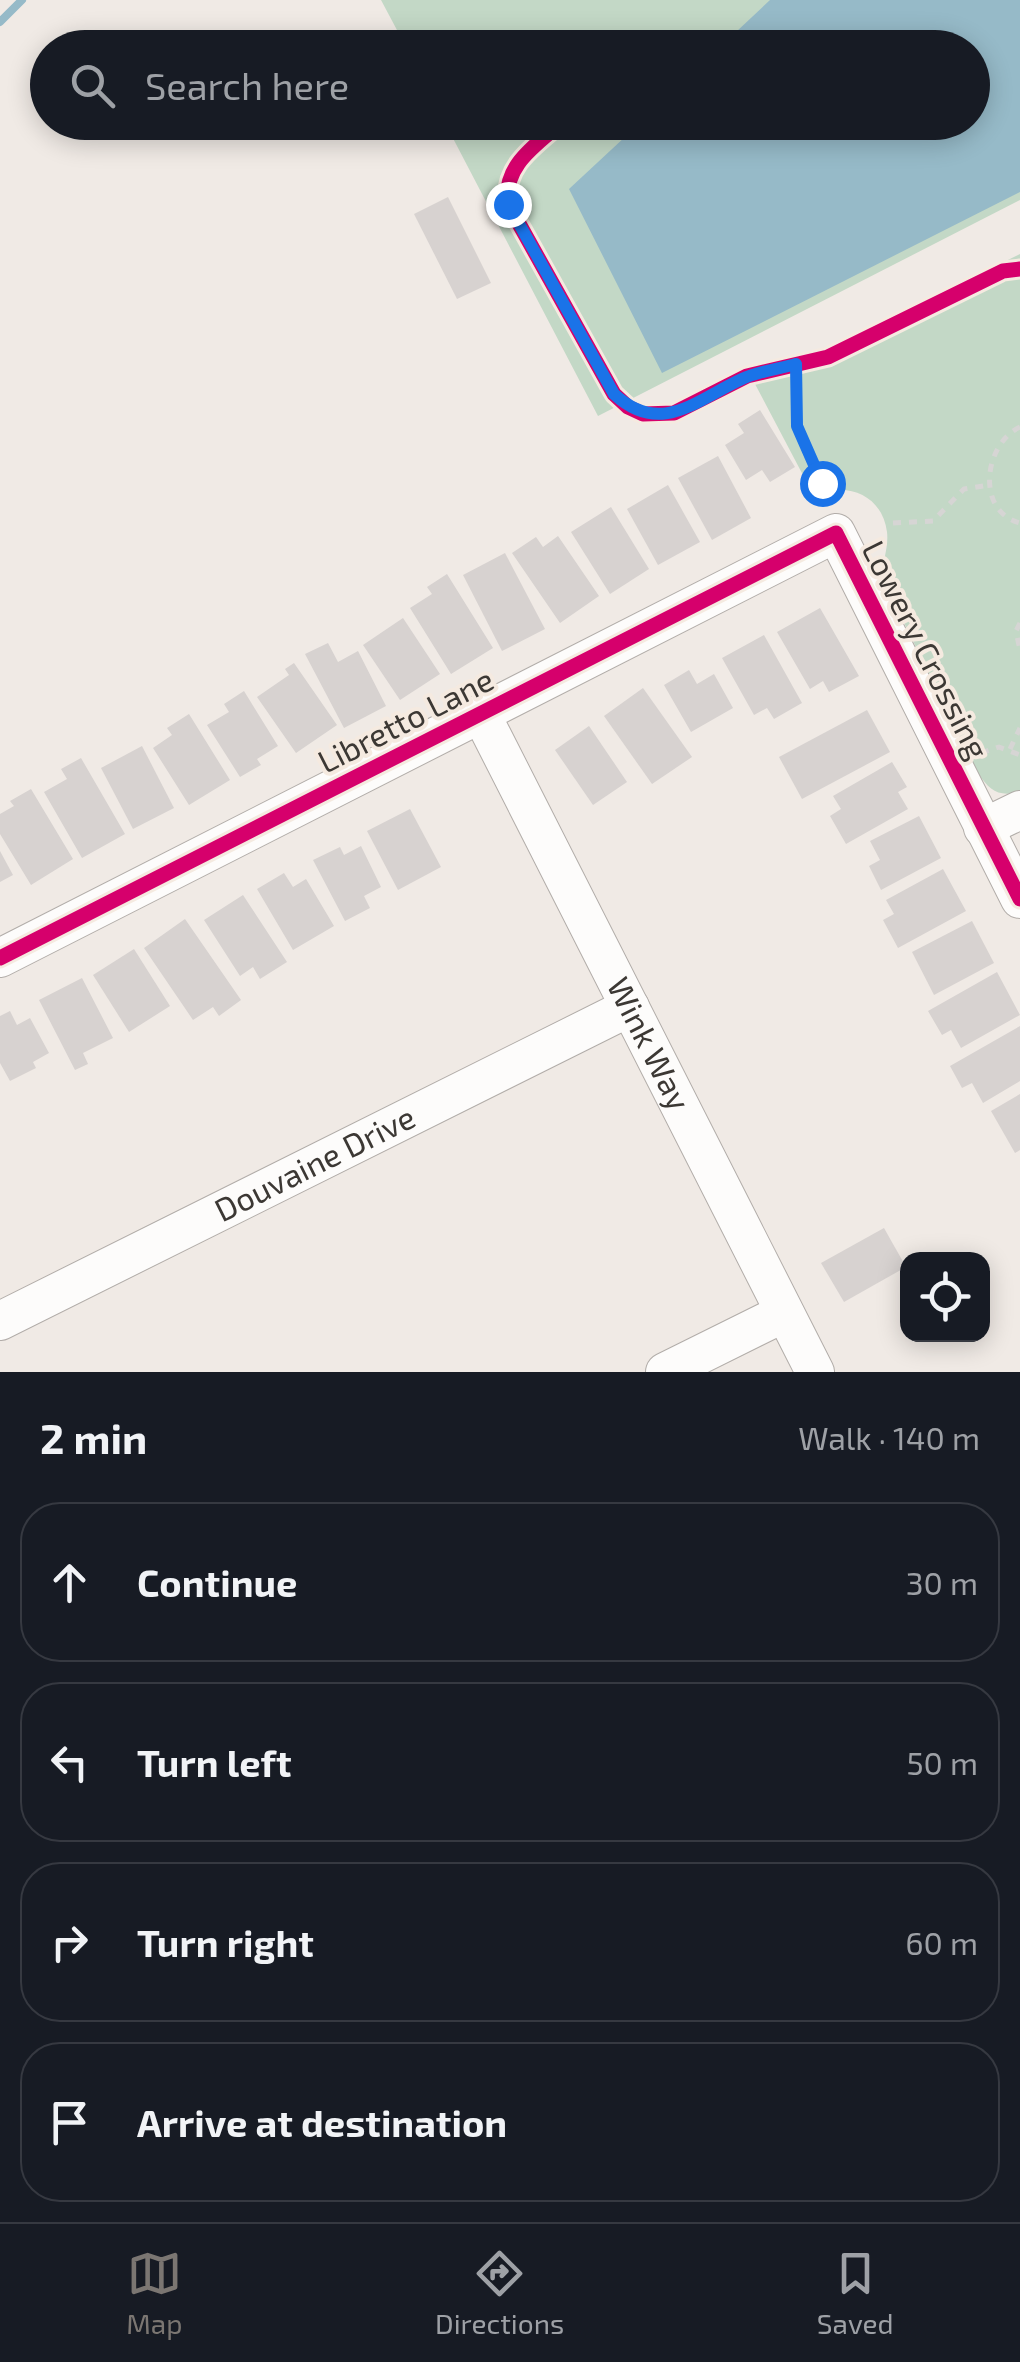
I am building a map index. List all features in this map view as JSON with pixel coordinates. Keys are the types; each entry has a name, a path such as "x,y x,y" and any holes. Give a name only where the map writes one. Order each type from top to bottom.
{"street":[{"name":"Libretto Lane","path":"0,958 836,533"},
{"name":"Lowery Crossing","path":"836,533 1020,899"},
{"name":"Wink Way","path":"481,714 815,1372"},
{"path":"984,828 1020,810"},
{"name":"Douvaine Drive","path":"0,1320 630,1007"},
{"path":"665,1372 784,1312"}],"path":[{"path":"1020,427 1009,432 998,446 989,485 995,507 1020,523"},
{"path":"892,523 912,520 927,524 964,489 989,485"},
{"path":"1020,623 1016,640 1020,650"},
{"path":"1010,749 1020,728"},
{"path":"976,756 990,748 1010,749 1020,755"}],"green space":[{"path":"381,0 1020,0 1020,200 598,416 454,140 990,140 990,30 397,30"},
{"path":"1020,254 1020,792 1006,794 991,788 978,773 883,580 887,532 878,508 861,494 850,491 814,496 755,384"}],"water":[{"path":"770,0 1020,0 1020,192 662,373 569,189 622,140 990,140 990,30 738,30"}],"building":[{"path":"448,197 491,283 457,299 414,214"},
{"path":"760,410 795,467 770,482 762,470 746,480 725,445 744,433 738,424"},
{"path":"718,456 751,518 712,540 678,478"},
{"path":"668,485 700,542 658,565 627,509"},
{"path":"611,507 649,569 610,594 571,532"},
{"path":"558,536 599,596 560,623 512,553 536,537 543,547"},
{"path":"505,553 545,629 502,651 463,575"},
{"path":"447,574 493,648 451,674 410,608 432,594 427,587"},
{"path":"820,608 859,676 829,692 823,681 810,689 777,632"},
{"path":"403,618 440,674 400,700 363,645"},
{"path":"764,635 802,703 774,719 767,708 754,715 722,658"},
{"path":"328,643 338,662 358,651 386,706 344,728 305,654"},
{"path":"294,663 337,725 296,753 257,697 289,675 285,669"},
{"path":"689,670 697,684 714,674 733,708 691,732 664,685"},
{"path":"643,688 692,757 652,784 604,716"},
{"path":"244,691 278,746 257,759 261,765 240,777 207,725 229,712 224,704"},
{"path":"867,710 890,752 802,799 779,757"},
{"path":"189,714 230,780 189,805 153,748 172,735 167,728"},
{"path":"589,726 627,782 593,805 555,750"},
{"path":"142,746 174,808 133,829 101,768"},
{"path":"81,758 125,834 82,858 44,792 67,779 61,769"},
{"path":"892,762 907,787 898,792 908,809 846,844 830,816 841,809 833,796"},
{"path":"31,789 73,859 31,885 0,834 0,814 14,806 10,801"},
{"path":"410,809 441,867 398,890 367,831"},
{"path":"919,816 941,858 881,890 869,866 880,860 870,841"},
{"path":"361,846 381,887 364,896 370,908 345,921 313,860 340,847 344,855"},
{"path":"0,851 13,875 0,882"},
{"path":"943,869 966,911 898,948 883,920 894,914 886,900"},
{"path":"284,873 293,887 306,879 334,926 293,950 257,889"},
{"path":"243,895 287,962 260,979 253,967 240,976 204,920"},
{"path":"185,919 241,1000 219,1016 213,1007 193,1020 144,948"},
{"path":"972,921 994,963 934,995 912,952"},
{"path":"134,949 170,1006 129,1032 93,975"},
{"path":"997,972 1020,1015 961,1048 951,1030 942,1035 928,1011"},
{"path":"82,978 113,1038 83,1053 88,1064 75,1070 39,1000"},
{"path":"10,1011 17,1025 30,1018 49,1053 33,1062 36,1068 10,1081 0,1063 0,1016"},
{"path":"1020,1026 1020,1081 983,1103 972,1083 962,1088 950,1066"},
{"path":"1020,1094 1020,1150 1015,1153 991,1111"},
{"path":"884,1228 900,1256 900,1270 844,1302 821,1263"}],"waterway":[{"path":"0,22 22,0"}],"cycle path":[{"path":"541,140 516,167 508,204 614,394 643,414 674,413 747,376 828,357 1003,271 1020,269"},
{"path":"0,958 836,533 1020,899"}],"route":[{"path":"508,204 614,394 628,407 643,414 674,413 748,376 796,364 797,426 822,483"}]}
